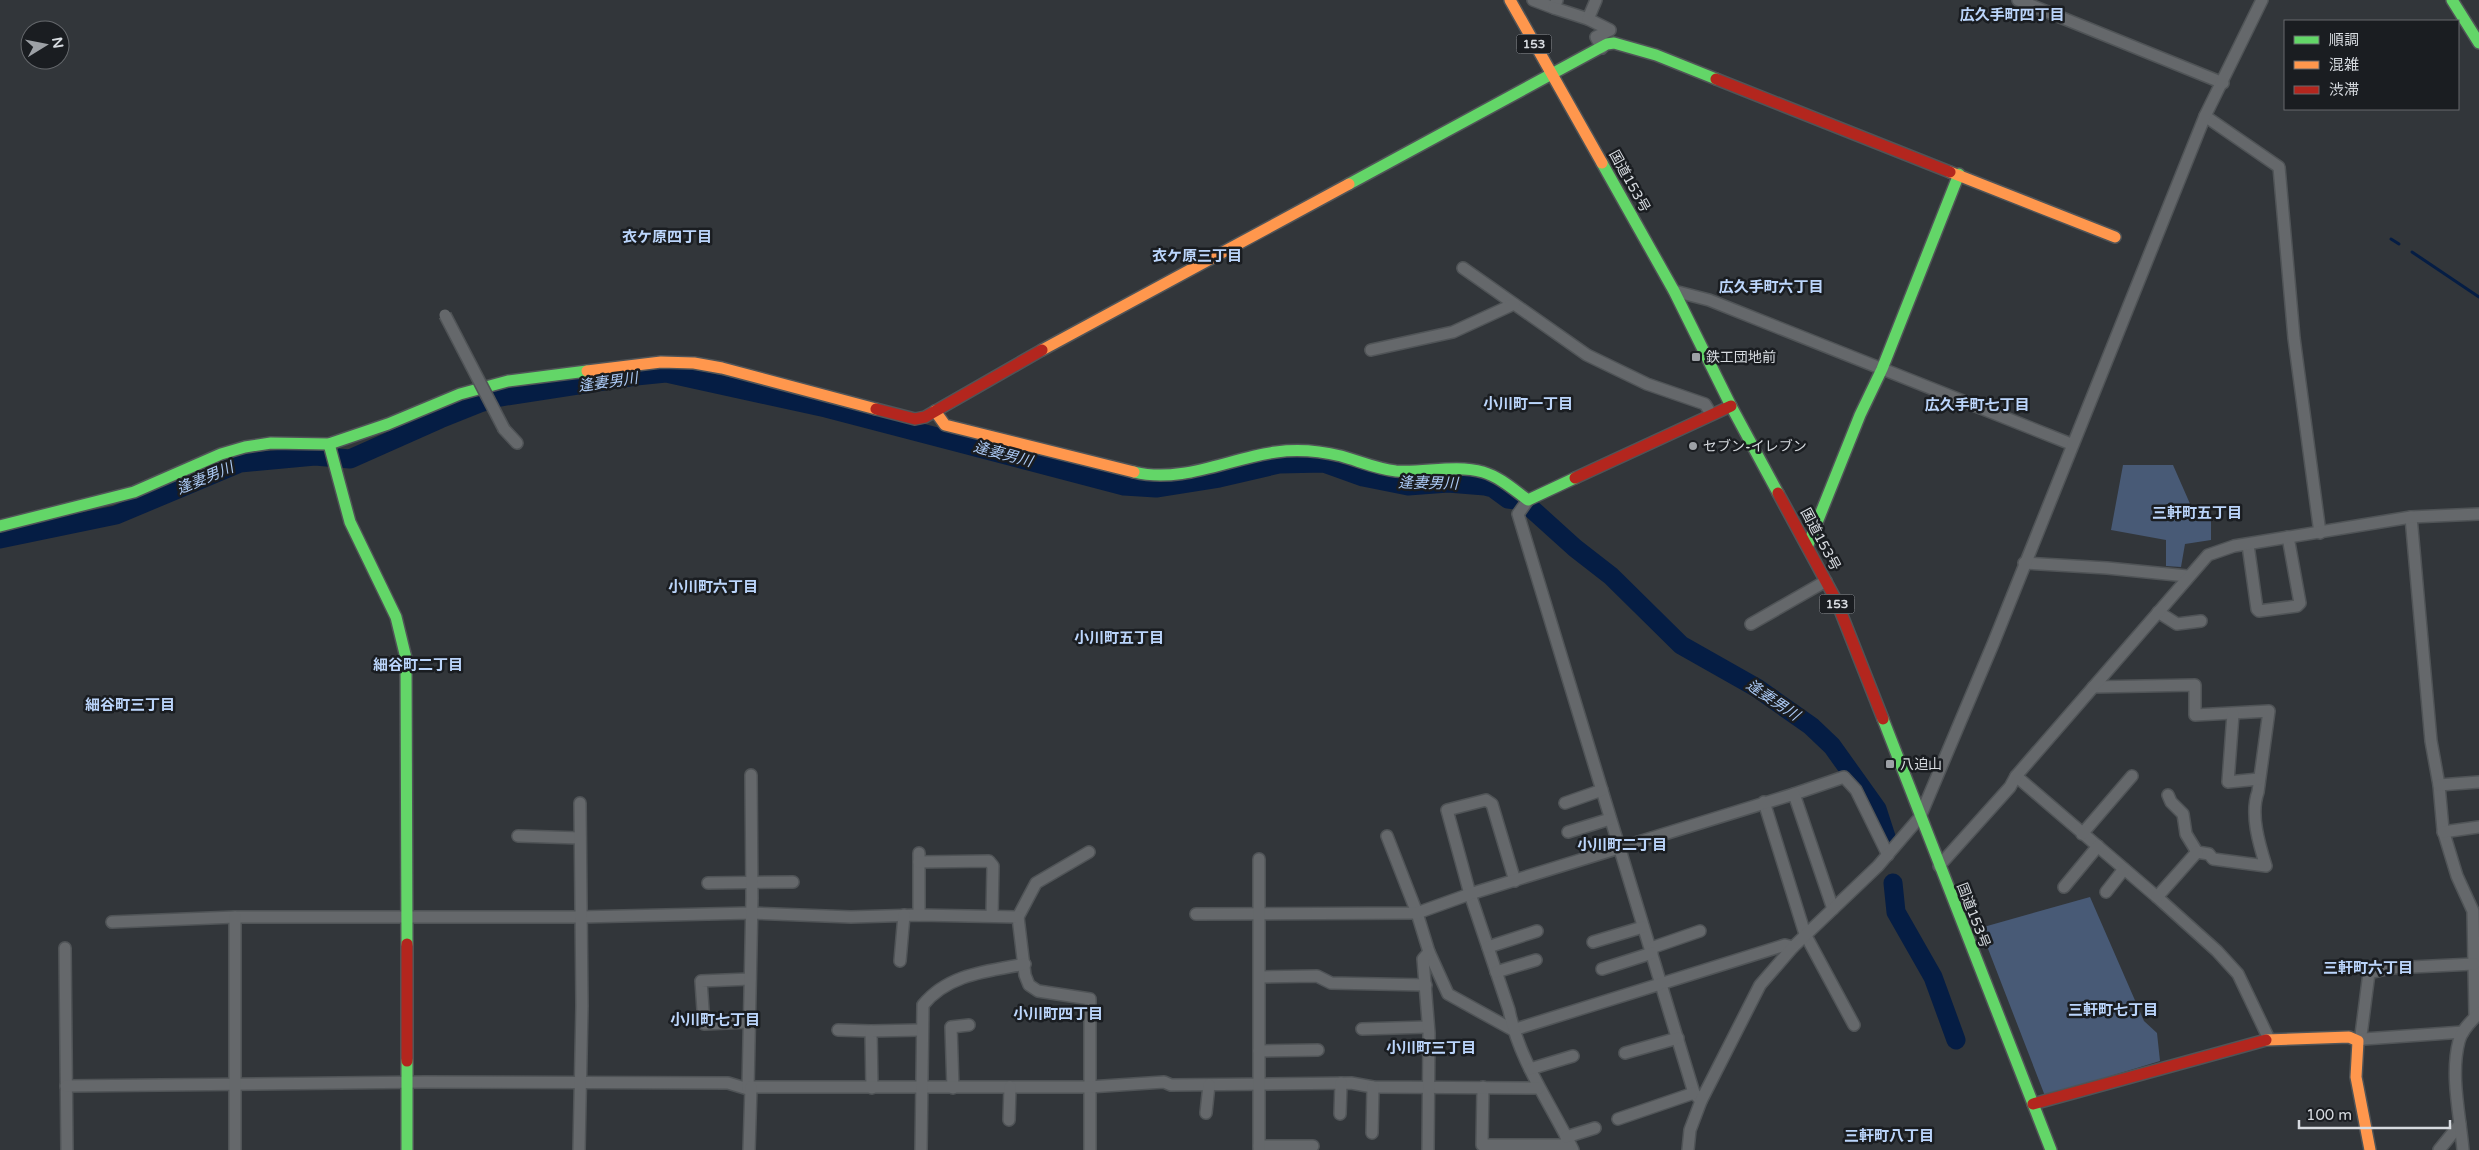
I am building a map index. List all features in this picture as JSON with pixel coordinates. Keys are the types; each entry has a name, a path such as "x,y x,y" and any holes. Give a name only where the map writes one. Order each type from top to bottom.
{"main road":[{"name":"国道153号","path":"1510,0 1674,291 1731,406 1836,600 2051,1150"},
{"path":"2452,0 2479,43"},
{"path":"0,526 134,492 221,454 245,447 271,443 330,448 417,410 484,386 520,379 661,362 694,363 722,368 915,419 924,417 1027,358 1607,44 1621,44 1656,55 2116,237"},
{"path":"1808,546 1860,415 1882,369 1959,174"},
{"path":"935,411 945,425 1146,475 1179,474 1268,453 1290,451 1318,452 1342,456 1381,469 1403,472 1479,470 1492,476 1528,500 1731,406"},
{"path":"330,448 356,537 396,617 406,658 407,1150"},
{"path":"2033,1104 2269,1039 2349,1037 2358,1041 2356,1077 2370,1150"}],"street":[{"path":"1533,0 1555,4 1610,30 1596,37 1602,48"},
{"path":"1588,19 1596,0"},
{"path":"2021,1 2222,83"},
{"path":"1688,1150 1690,1130 1698,1097 1760,984 1792,947 1888,855 1920,817 1993,644 2071,444 2205,116 2222,83 2258,2"},
{"path":"2205,116 2279,167 2294,338 2320,533"},
{"path":"1463,268 1587,354 1647,384 1705,404 1711,414"},
{"path":"1674,291 1709,300 2071,444"},
{"path":"1371,350 1453,332 1514,304"},
{"path":"445,315 504,429 517,443"},
{"path":"1528,500 1518,514 1643,927 1698,1097"},
{"path":"1939,866 2010,787 2016,776 2187,576 2208,555 2218,549 2411,517 2479,514"},
{"path":"2411,517 2431,741 2440,785 2443,832 2457,876 2473,911 2477,1015 2463,1032 2459,1041 2457,1070 2463,1150"},
{"path":"2248,544 2257,609 2259,611 2298,606 2300,603 2288,537"},
{"path":"2024,563 2108,568 2187,576"},
{"path":"1751,624 1826,581"},
{"path":"2158,612 2177,624 2201,621"},
{"path":"2093,686 2195,685 2195,714 2233,714 2269,711 2254,803 2259,844 2266,866 2213,859 2209,854 2197,852 2186,834 2183,814 2171,802 2168,795"},
{"path":"2233,714 2228,782 2259,779"},
{"path":"749,1150 752,884 751,775"},
{"path":"1196,914 1417,913 1470,894 1620,850 1844,776 1856,790 1888,855"},
{"path":"2016,776 2157,897 2238,974 2269,1039"},
{"path":"2082,834 2132,776"},
{"path":"2440,785 2479,782"},
{"path":"1565,803 1602,790"},
{"path":"1794,794 1827,897 1833,909"},
{"path":"1515,881 1492,804 1486,800 1447,810 1470,894 1509,1010 1513,1030 1539,1088 1570,1144"},
{"path":"1764,802 1805,934 1854,1025"},
{"path":"579,1150 580,803"},
{"path":"1568,832 1610,818"},
{"path":"2443,832 2479,827"},
{"path":"518,836 580,838"},
{"path":"1387,836 1417,913 1429,952 1448,994 1513,1030 1785,945 1792,947"},
{"path":"2064,886 2098,846"},
{"path":"1089,852 1036,883 1018,917 1029,985 1038,992 1090,999 1090,1150"},
{"path":"2157,897 2197,852"},
{"path":"919,915 919,858 989,860 993,866 992,916"},
{"path":"1259,859 1259,1148 1313,1146"},
{"path":"2106,892 2124,869"},
{"path":"708,883 752,884 794,882"},
{"path":"112,922 235,917 580,917 751,913 818,917 919,915 1018,917"},
{"path":"900,961 904,915"},
{"path":"234,1150 235,917"},
{"path":"1593,942 1643,927"},
{"path":"1488,947 1537,931"},
{"path":"1602,969 1700,931"},
{"path":"66,948 67,1150"},
{"path":"1428,1150 1429,1033 1426,1027 1426,985 1423,958 1429,952"},
{"path":"1496,972 1536,960"},
{"path":"921,1150 921,1030 923,1005 930,996 959,978 1025,964"},
{"path":"2358,1041 2361,1035 2369,973 2391,968 2474,964"},
{"path":"1260,976 1316,976 1331,984 1426,985"},
{"path":"749,1022 704,1024 701,981 750,979"},
{"path":"952,1088 951,1027 969,1025"},
{"path":"1362,1029 1426,1027"},
{"path":"838,1030 921,1030"},
{"path":"871,1031 872,1088"},
{"path":"2358,1041 2463,1032"},
{"path":"1625,1053 1678,1038"},
{"path":"1259,1051 1318,1050"},
{"path":"1530,1069 1573,1056"},
{"path":"66,1086 580,1082 728,1084 750,1088 952,1088 1089,1087 1164,1082 1171,1085 1341,1083 1373,1087 1539,1088"},
{"path":"1340,1114 1341,1083"},
{"path":"1206,1113 1209,1085"},
{"path":"1009,1120 1010,1087"},
{"path":"1372,1133 1373,1087"},
{"path":"1483,1087 1482,1145 1570,1144 1595,1128"},
{"path":"1618,1119 1698,1097"},
{"path":"2439,1150 2460,1124"}],"shaded area":[{"path":"2123,465 2173,465 2191,506 2211,518 2211,540 2185,544 2181,567 2166,566 2166,540 2111,530"},
{"path":"2090,897 2144,1021 2157,1033 2160,1061 2045,1096 1980,928"}],"waterway":[{"path":"2391,239 2399,244"},
{"path":"2412,252 2479,297"},
{"name":"逢妻男川","path":"0,539 116,515 240,463 315,456 350,459 440,419 500,397 666,373 826,408 1124,486 1156,488 1219,478 1279,464 1324,463 1363,477 1408,486 1448,483 1485,486 1493,488 1508,499 1523,501 1575,548 1611,576 1681,645 1757,688 1811,726 1832,746 1877,809 1887,840"},
{"name":"逢妻男川","path":"1893,883 1896,912 1933,977 1956,1040"}],"traffic: fast":[{"path":"2452,0 2479,43"},
{"path":"1349,184 1607,44 1614,43 1656,55 1716,79"},
{"path":"1602,163 1674,291 1731,406 1778,493"},
{"path":"1808,545 1860,415 1882,369 1959,174"},
{"path":"0,526 134,492 221,454 245,447 271,443 329,444 388,424 460,394 508,381 587,371"},
{"path":"329,444 350,522 396,617 406,658 407,944"},
{"path":"1134,472 1152,475 1188,473 1259,455 1284,451 1301,451 1333,454 1375,467 1396,471 1462,469 1483,472 1501,480 1528,500 1575,478"},
{"path":"1883,719 2051,1150"},
{"path":"407,1061 407,1150"}],"traffic: slow":[{"path":"1510,0 1602,163"},
{"path":"1950,172 2115,237"},
{"path":"1042,350 1349,184"},
{"path":"587,371 661,362 694,363 722,368 876,409"},
{"path":"935,411 945,425 1134,472"},
{"path":"2266,1040 2349,1037 2358,1041 2356,1077 2370,1150"}],"traffic: jam":[{"path":"1716,79 1950,172"},
{"path":"876,409 915,419 925,417 1042,350"},
{"path":"1575,478 1731,406"},
{"path":"1778,493 1836,600 1883,719"},
{"path":"407,944 407,1061"},
{"path":"2033,1104 2266,1040"}],"place":[{"name":"鉄工団地前","path":"1696,357"},
{"name":"セブン-イレブン","path":"1693,446"},
{"name":"八迫山","path":"1890,764"}],"district":[{"name":"広久手町四丁目","path":"2012,15"},
{"name":"衣ケ原四丁目","path":"667,237"},
{"name":"衣ケ原三丁目","path":"1197,256"},
{"name":"広久手町六丁目","path":"1771,287"},
{"name":"小川町一丁目","path":"1528,404"},
{"name":"広久手町七丁目","path":"1977,405"},
{"name":"三軒町五丁目","path":"2197,513"},
{"name":"小川町六丁目","path":"713,587"},
{"name":"小川町五丁目","path":"1119,638"},
{"name":"細谷町二丁目","path":"418,665"},
{"name":"細谷町三丁目","path":"130,705"},
{"name":"小川町二丁目","path":"1622,845"},
{"name":"三軒町六丁目","path":"2368,968"},
{"name":"三軒町七丁目","path":"2113,1010"},
{"name":"小川町四丁目","path":"1058,1014"},
{"name":"小川町七丁目","path":"715,1020"},
{"name":"小川町三丁目","path":"1431,1048"},
{"name":"三軒町八丁目","path":"1889,1136"}]}
